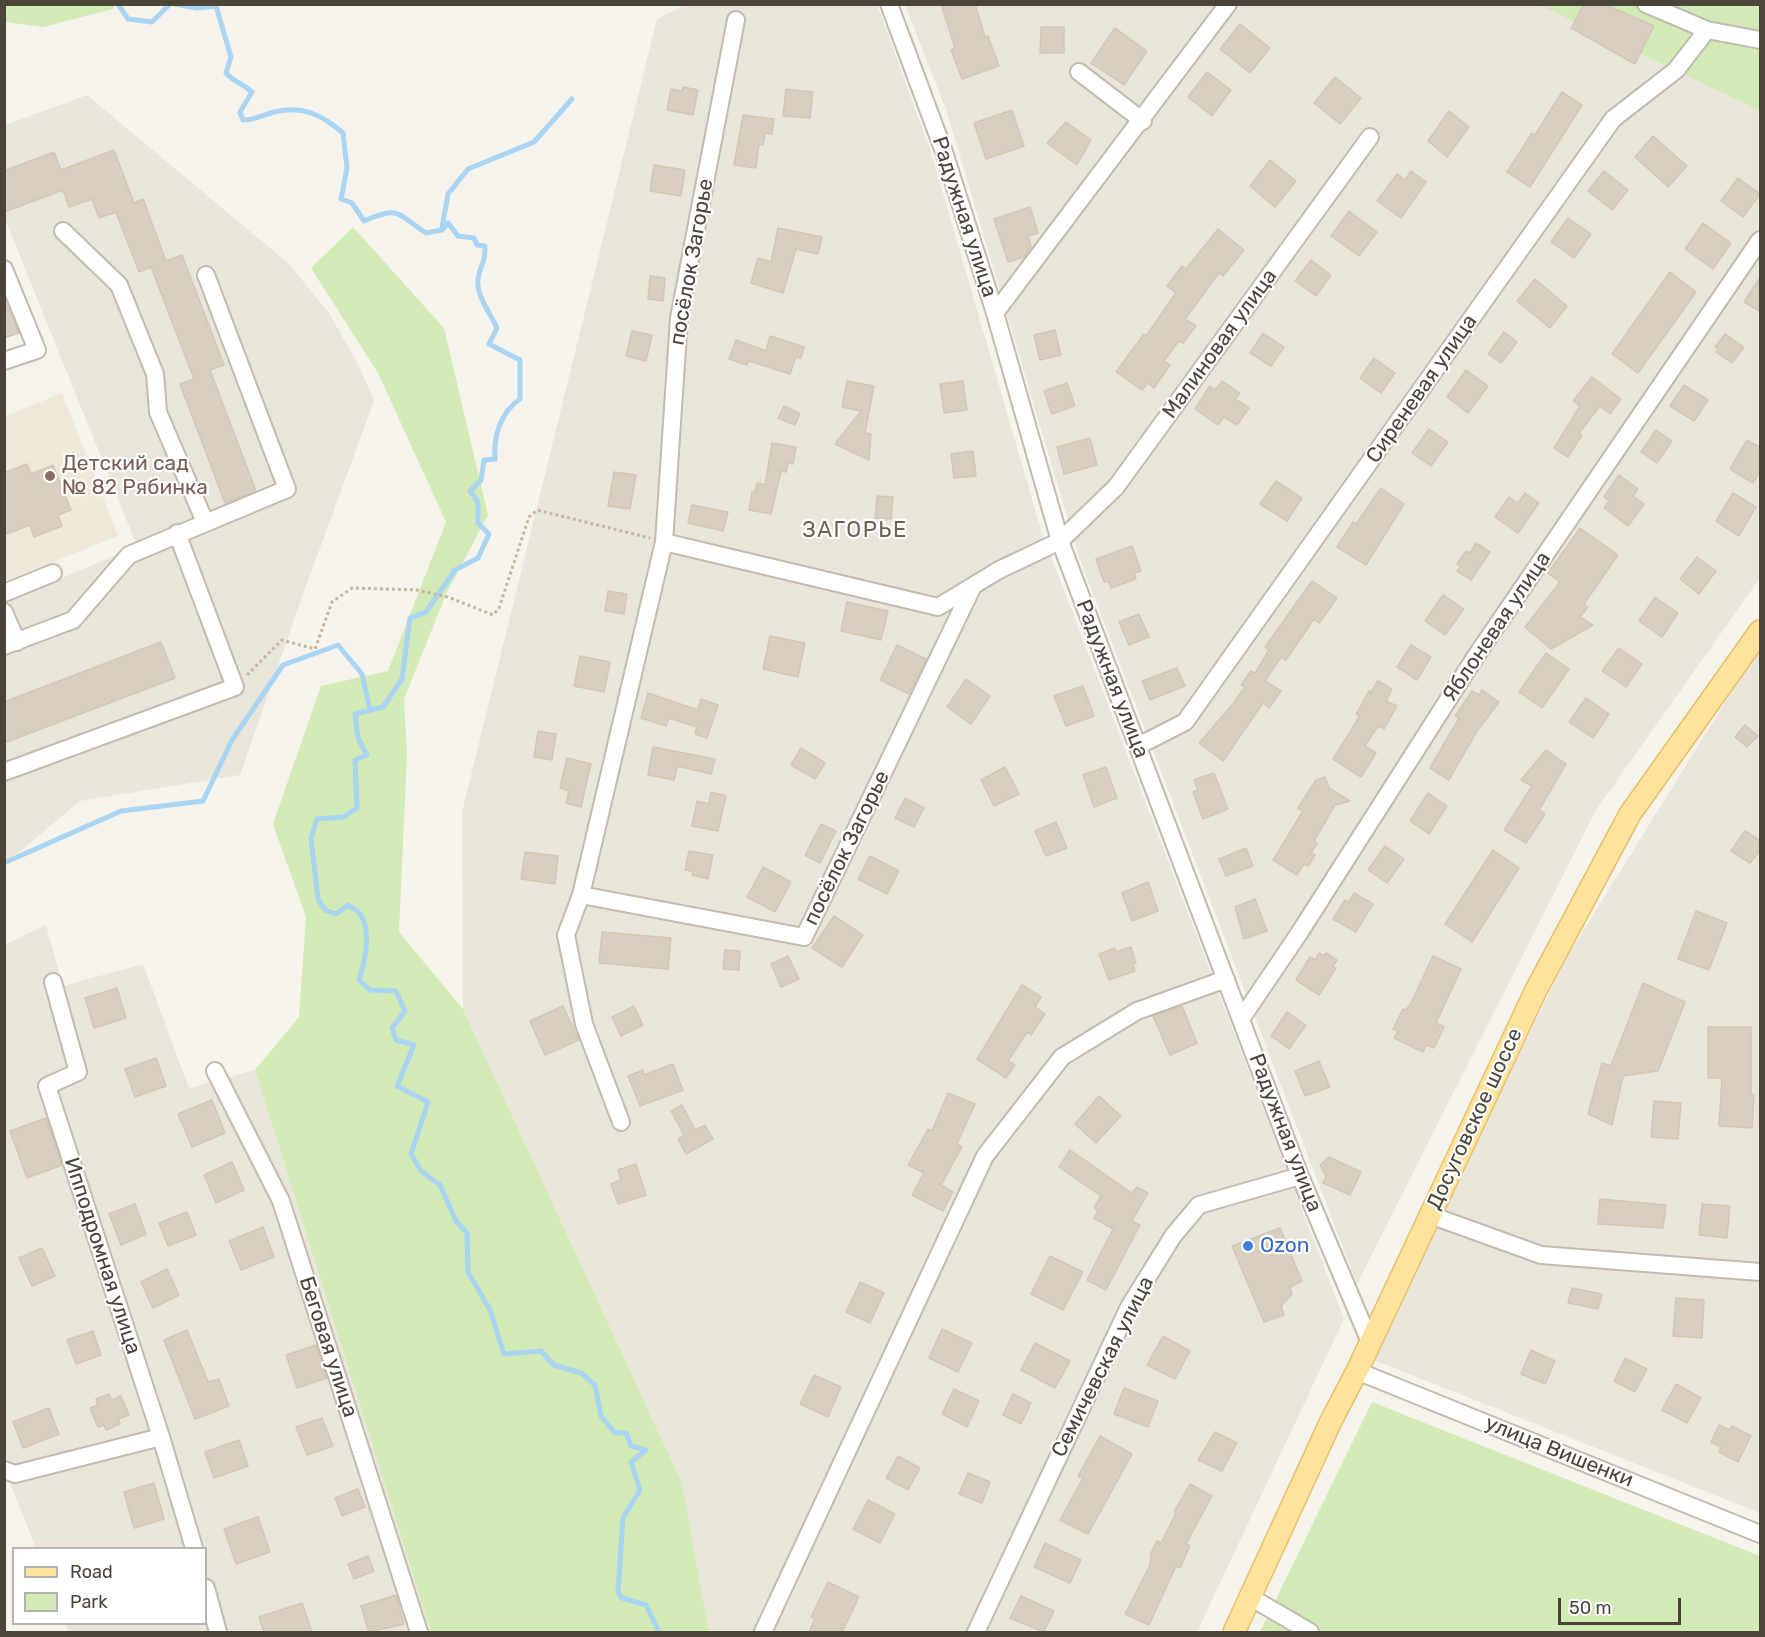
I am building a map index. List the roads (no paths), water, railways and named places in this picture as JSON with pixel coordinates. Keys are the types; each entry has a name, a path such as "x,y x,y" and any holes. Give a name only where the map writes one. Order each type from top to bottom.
{"main road":[{"name":"Досуговское шоссе","path":"1234,1632 1331,1421 1357,1371 1536,990 1630,813 1761,631"}],"street":[{"name":"Радужная улица","path":"890,4 943,149 995,313 1060,541 1300,1176 1370,1342"},
{"path":"995,313 1143,121 1228,4"},
{"path":"1646,4 1707,30 1761,40"},
{"name":"посёлок Загорье","path":"621,1122 584,1024 567,935 581,895 664,542 679,318 736,20"},
{"name":"Сиреневая улица","path":"1138,746 1185,722 1613,119 1676,70 1707,30"},
{"path":"1079,72 1143,121"},
{"name":"Малиновая улица","path":"1060,541 1116,488 1370,137"},
{"path":"63,231 119,285 155,374 158,412 205,522"},
{"name":"Яблоневая улица","path":"1241,1019 1298,935 1476,656 1761,240"},
{"path":"4,269 37,350 4,361"},
{"path":"4,612 11,644 73,620 129,555 287,489 206,275"},
{"path":"4,772 235,687 177,533"},
{"path":"664,542 938,607 973,586 1060,541"},
{"path":"4,593 53,573"},
{"name":"посёлок Загорье","path":"581,895 804,937 973,586"},
{"path":"763,1632 986,1156 1062,1057 1137,1011 1226,979"},
{"name":"Ипподромная улица","path":"53,982 78,1072 47,1086 161,1437 194,1547"},
{"name":"Беговая улица","path":"215,1071 281,1201 419,1632"},
{"name":"Семичевская улица","path":"976,1632 1129,1307 1173,1236 1199,1205 1300,1176"},
{"path":"1430,1215 1541,1255 1761,1272"},
{"name":"улица Вишенки","path":"1357,1371 1761,1534"},
{"path":"4,1470 15,1474 161,1437"},
{"path":"207,1592 218,1632"},
{"path":"1250,1597 1310,1632"}],"waterway":[{"path":"118,4 128,19 152,22 170,4"},
{"path":"175,4 197,8 216,6 231,57 226,73 252,92 240,112 243,120 284,110 303,111 320,117 343,133 347,168 341,199 352,203 364,221 385,213 398,214 426,233 442,230 448,223 458,236 474,238 477,245 485,246 478,285 481,298 497,328 489,344 520,360 520,399 513,404 500,425 495,442 495,459 484,460 481,480 470,491 478,502 478,523 489,534 478,558 455,570 426,612 410,618 402,679 383,707 355,714 358,738 367,755 355,760 357,808 343,817 317,819 311,838 318,899 325,910 336,914 348,905 359,913 364,921 367,937 359,980 370,990 396,991 405,1011 392,1028 396,1040 414,1045 397,1086 428,1102 411,1154 421,1171 440,1185 456,1221 467,1233 468,1272 490,1310 504,1354 541,1351 554,1365 581,1373 595,1385 601,1416 615,1433 626,1433 631,1446 646,1450 631,1462 640,1490 623,1518 618,1592 622,1598 646,1605 659,1632"},
{"path":"442,228 448,194 468,169 534,142 572,99"},
{"path":"4,863 121,811 203,801 232,740 283,665 338,645 362,674 370,710"}],"place":[{"name":"Детский сад № 82 Рябинка","path":"50,476"},
{"name":"Ozon","path":"1248,1246"}],"district":[{"name":"ЗАГОРЬЕ","path":"855,531"}]}
